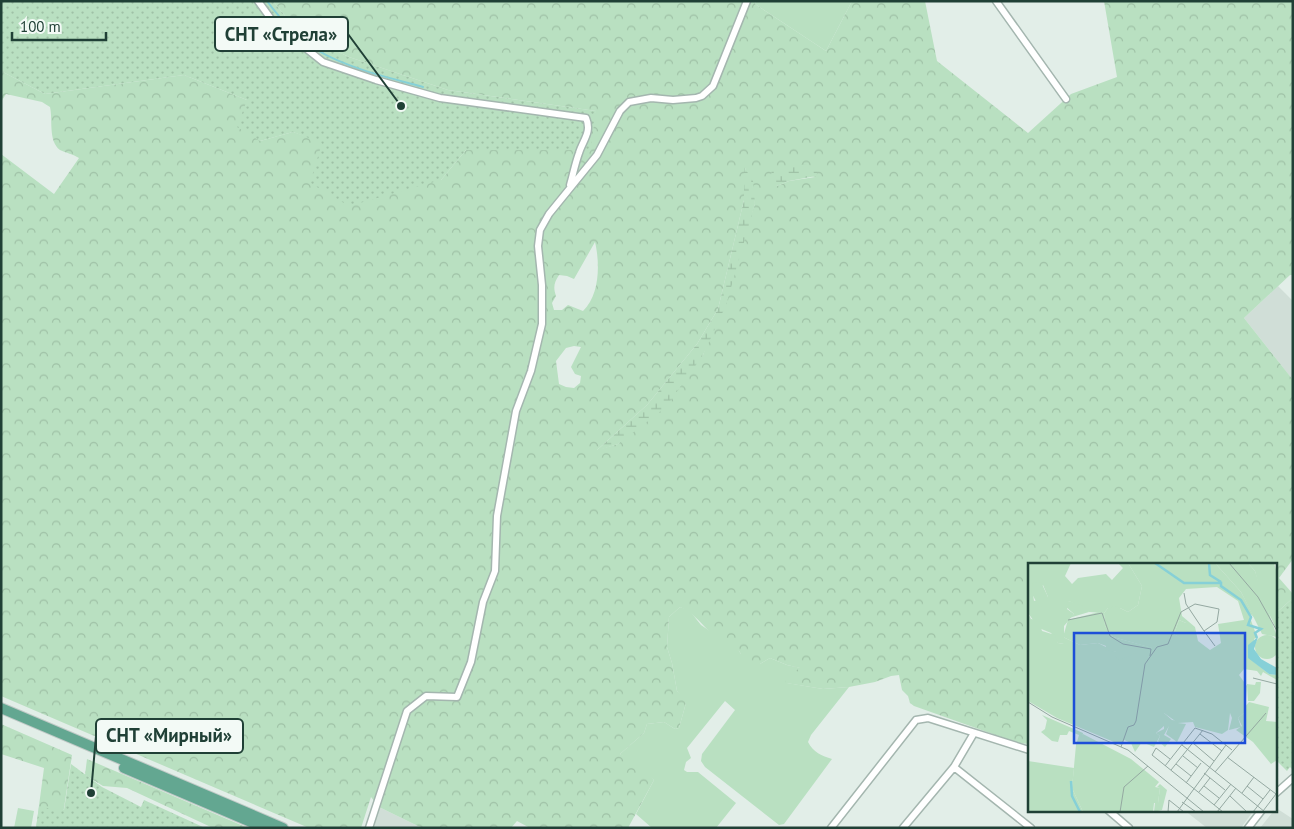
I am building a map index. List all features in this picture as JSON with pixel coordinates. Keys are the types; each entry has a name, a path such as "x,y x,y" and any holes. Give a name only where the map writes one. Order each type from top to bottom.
{"main road":[{"path":"1,708 283,828"},
{"path":"1,715 265,828"}],"street":[{"path":"258,1 274,23 323,62 376,80 440,98 586,118 589,125 587,137 579,150 570,188"},
{"path":"369,828 407,711 426,696 457,697 471,662 484,602 495,571 497,516 516,410 531,371 542,324 542,285 538,246 540,230 549,214 597,155 620,112 629,102 651,98 673,100 696,98 702,96 713,86 747,1"},
{"path":"996,1 1066,99"},
{"path":"832,828 916,720 928,718 1028,750"},
{"path":"903,828 954,767 974,733"},
{"path":"954,767 1031,828"},
{"path":"1276,794 1293,778"},
{"path":"1110,812 1129,828"},
{"path":"1248,828 1260,812"}],"shaded area":[{"path":"1278,286 1293,301 1292,379 1244,318"},
{"path":"379,807 422,828 373,828"},
{"path":"1276,808 1293,819 1293,828 1260,828 1273,812 1276,812"},
{"path":"1187,812 1253,812 1241,828 1207,828"}],"green space":[{"path":"1,1 273,1 300,34 349,57 448,90 596,111 590,152 579,150 466,150 441,180 349,206 310,183 322,143 293,132 260,141 237,127 247,100 184,75 45,94 1,71"},
{"path":"273,1 756,1 755,4 826,51 852,1 925,1 937,61 1028,133 1071,94 1117,77 1104,1 1293,1 1293,275 1290,275 1244,318 1293,380 1293,559 1279,578 1293,594 1293,598 1276,613 1276,563 1028,563 1028,744 1018,743 914,706 902,690 899,675 849,687 823,689 786,683 785,677 800,668 770,658 760,664 747,666 739,660 741,654 739,651 724,645 695,617 680,607 669,617 667,647 677,691 685,696 686,703 679,728 675,729 664,722 647,724 644,733 620,754 637,763 654,780 628,828 530,828 517,821 511,828 422,828 379,807 371,797 361,828 309,828 1,696 1,154 54,194 79,158 60,150 56,146 52,136 50,107 42,102 6,94 1,102 1,71 45,94 184,75 247,100 260,141 293,132 441,180 466,150 579,150 596,111 448,90 349,57 300,34","holes":["745,168 755,204 703,355 618,444 597,450 647,405 697,344 718,309 744,200","772,169 784,169 815,177 789,181 777,186","595,242 598,269 596,288 589,304 583,311 568,305 562,310 554,310 552,303 556,296 554,285 559,275 574,279","581,347 571,367 575,374 581,376 580,383 574,388 559,384 556,361 566,348"]},
{"path":"756,1 852,1 826,51 755,4"},
{"path":"795,164 816,167 818,171 816,176 789,181 777,186 770,181 772,169 784,169"},
{"path":"744,167 753,181 755,204 726,305 703,355 666,407 618,444 596,451 647,405 697,344 718,309 744,200"},
{"path":"1293,598 1293,770 1290,767 1287,771 1276,760 1276,613"},
{"path":"680,607 689,610 701,625 741,654 760,664 770,658 801,668 787,683 823,689 849,687 811,735 808,742 818,753 832,759 784,824 779,825 705,767 701,761 702,754 735,710 725,701 687,748 691,758 686,762 684,770 687,772 698,772 736,803 716,828 652,828 636,814 654,780 620,754 644,733 647,724 664,722 675,729 679,728 686,703 677,691 667,647 669,617"},
{"path":"1,724 72,755 61,828 36,828 44,768 1,754"},
{"path":"87,759 248,828 213,828 127,788 103,786 85,775"},
{"path":"71,764 102,787 141,807 144,800 203,827 36,828 39,807 64,810"},
{"path":"18,808 34,811 31,828 14,828"}],"waterway":[{"path":"267,1 290,28 317,50 355,67 423,87"}],"place":[{"name":"СНТ «Стрела»","path":"401,106"},
{"name":"СНТ «Мирный»","path":"91,793"}]}
